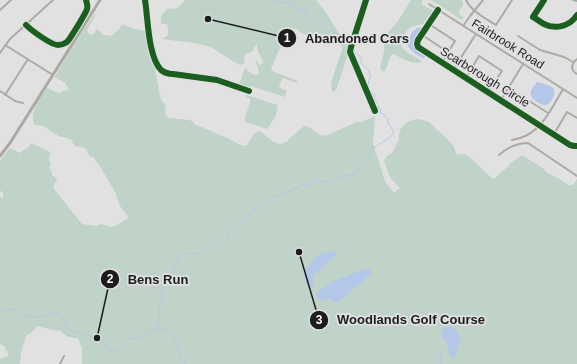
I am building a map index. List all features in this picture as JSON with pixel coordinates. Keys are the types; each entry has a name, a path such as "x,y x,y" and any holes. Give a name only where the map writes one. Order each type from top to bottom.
{"main road":[{"path":"0,156 1,152 10,143 100,0"}],"street":[{"path":"0,10 11,0"},
{"path":"0,53 10,39 53,0"},
{"path":"26,25 51,43 58,45 63,44 68,39 86,11 86,0"},
{"path":"145,0 151,45 155,60 161,70 166,73 216,80 249,91"},
{"path":"366,0 350,46 350,52 375,110"},
{"path":"466,0 474,11 496,25 512,0"},
{"path":"463,26 483,0"},
{"path":"544,0 533,17 544,24 555,27 565,25 572,21 577,15"},
{"path":"573,0 577,1"},
{"name":"Fairbrook Road","path":"429,4 577,98"},
{"path":"438,10 422,35 448,52"},
{"path":"429,24 455,41 442,62"},
{"path":"454,70 476,34"},
{"name":"Scarborough Circle","path":"422,35 418,42 418,47 572,146 577,146"},
{"path":"518,36 542,51 561,56 573,62"},
{"path":"5,45 53,75"},
{"path":"466,78 479,56 502,71 488,92"},
{"path":"5,94 28,59"},
{"path":"577,59 573,62 572,69 577,74"},
{"path":"501,100 523,64"},
{"path":"512,140 533,132 548,114 563,90"},
{"path":"0,91 17,102 23,103"},
{"path":"515,92 548,114"},
{"path":"554,134 567,112 577,118"},
{"path":"523,137 525,143"},
{"path":"499,155 508,148 525,143 530,144 577,176"},
{"path":"60,364 64,356"}],"green space":[{"path":"185,0 316,0 325,11 341,37 350,44 336,90 334,92 332,91 331,87 342,48 339,42 319,34 311,37 295,28 279,50 271,69 272,71 298,81 298,83 282,78 279,87 287,91 285,97 251,86 249,89 239,85 245,68 252,74 258,75 259,71 255,60 259,65 263,62 257,49 257,44 252,52 245,54 244,64 240,65 207,46 163,39 167,36 168,30 167,24 161,24 162,14 169,8 174,9 178,7"},
{"path":"411,0 422,0 422,5 432,10 423,24 411,27 407,31 401,45 404,50 418,58 421,62 410,62 393,54 391,55 385,71 383,72 380,68 384,52 384,41 389,31 398,21"},
{"path":"430,0 462,0 463,6 458,12 464,18 460,19"},
{"path":"94,15 95,16 87,30 91,35 94,34 97,29 104,35 111,36 122,24 135,29 147,31 161,100 166,106 165,114 168,118 190,120 196,125 228,138 240,145 246,146 254,134 258,131 273,142 280,144 286,142 304,126 311,128 318,134 324,136 375,116 373,144 385,181 394,193 398,189 401,189 390,177 384,161 395,148 399,140 401,128 409,121 419,119 429,122 453,145 457,155 466,155 494,179 522,155 568,185 573,185 577,179 577,364 82,364 82,348 78,339 68,337 60,331 37,326 26,336 21,353 20,364 0,364 0,359 9,356 5,347 0,344 0,197 3,198 3,192 0,191 0,160 10,148 20,153 28,148 31,143 50,152 49,160 51,164 49,167 52,175 57,181 53,185 54,189 82,224 95,226 101,224 112,227 128,218 120,206 116,194 101,168 92,156 90,157 85,148 75,146 72,140 65,137 60,137 43,126 35,125 33,120 34,110 47,88 58,93 69,89 65,83 55,77 56,74"},
{"path":"246,95 278,105 276,116 267,129 245,122 251,99 245,96"}],"water":[{"path":"420,27 421,29 414,41 413,46 425,57 424,58 414,53 407,45 412,32"},
{"path":"537,82 548,85 554,89 554,96 548,104 543,105 537,102 531,95 531,90"},
{"path":"332,251 336,252 337,254 314,275 314,286 311,289 306,283 304,276 307,267 317,256"},
{"path":"369,269 372,271 371,274 340,300 336,302 328,299 320,300 317,298 317,292 334,281 362,270"},
{"path":"450,326 456,331 460,339 456,355 453,358 449,353 446,342 441,333 442,330"}],"waterway":[{"path":"269,0 281,3 290,3 298,10 305,10 305,14 322,24 328,30 341,35 349,46"},
{"path":"352,50 361,58 362,64 368,69 370,76 368,87 369,90 375,95 374,99 377,103"},
{"path":"160,329 157,322 160,315 159,310 162,300 162,284 168,279 179,256 184,253 200,253 203,250 210,249 215,245 226,241 232,230 243,217 267,200 303,185 313,185 317,181 329,182 339,177 356,174 363,162 369,157 370,150 388,139 394,131 388,123 388,119 380,113 381,109 378,105"},
{"path":"0,311 18,309 24,316 32,317 56,313 65,321 68,328 72,331 97,338 103,342 109,350 119,350 128,339 139,337 157,330 164,330 175,338 185,364"},
{"path":"441,355 441,364"}],"cycle path":[{"path":"26,25 36,34 51,43 58,45 64,44 69,40 86,11 86,0"},
{"path":"145,0 149,37 153,56 161,70 170,74 217,80 249,91"},
{"path":"366,0 350,52 375,111"},
{"path":"544,0 533,17 544,24 553,27 562,26 571,22 577,15"},
{"path":"438,10 418,40 418,47 570,145 577,146"}],"place":[{"name":"Abandoned Cars","path":"208,19"},
{"name":"Woodlands Golf Course","path":"299,252"},
{"name":"Bens Run","path":"97,338"}]}
